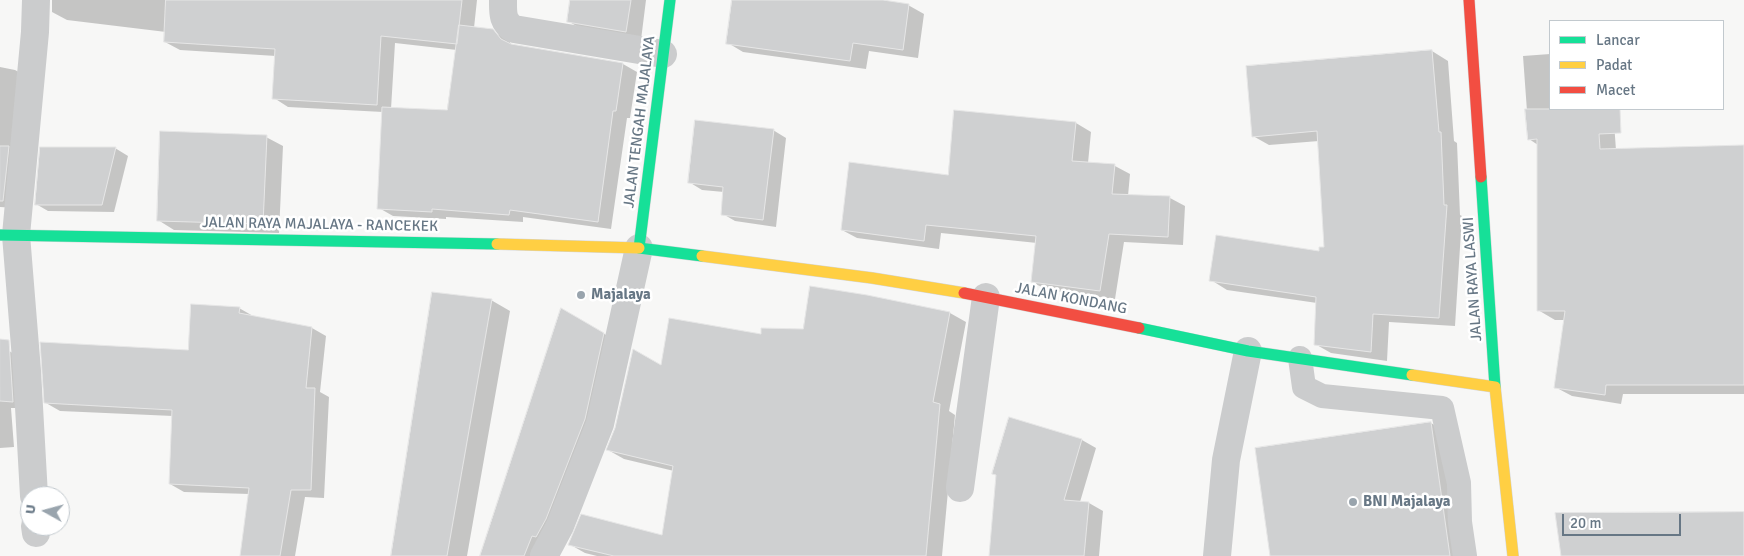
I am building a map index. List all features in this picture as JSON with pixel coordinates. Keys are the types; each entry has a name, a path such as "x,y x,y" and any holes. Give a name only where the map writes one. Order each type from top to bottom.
{"main road":[{"name":"JALAN TENGAH MAJALAYA","path":"640,248 670,0"},
{"name":"JALAN RAYA LASWI","path":"1469,0 1495,387 1513,556"},
{"name":"JALAN RAYA MAJALAYA - RANCEKEK","path":"8,235 640,248"},
{"name":"JALAN KONDANG","path":"640,248 872,278 986,297 1248,351 1495,387"}],"street":[{"path":"33,486 26,371 8,235 35,32 36,0"},
{"path":"503,0 503,18 507,25 514,29 663,54"},
{"path":"544,556 560,526 600,424 640,248"},
{"path":"960,488 986,297"},
{"path":"1217,556 1226,460 1248,351"}],"lane":[{"path":"1300,358 1304,387 1322,396 1442,408 1459,483 1460,522 1465,556"}],"building":[{"path":"166,0 462,0 457,44 381,36 377,105 272,99 275,49 164,42"},
{"path":"570,0 631,0 626,32 567,22"},
{"path":"732,0 883,0 909,4 903,50 853,43 850,61 726,44"},
{"path":"459,25 493,29 501,39 511,44 623,63 616,111 613,111 598,222 510,210 509,215 432,209 432,212 377,209 382,107 447,110"},
{"path":"1432,50 1439,132 1441,132 1444,205 1447,205 1439,318 1373,314 1371,352 1314,345 1316,297 1209,281 1216,235 1319,251 1319,247 1324,247 1317,131 1252,137 1246,66"},
{"path":"1525,109 1620,110 1621,133 1599,134 1600,149 1744,145 1744,385 1606,385 1605,395 1554,388 1565,311 1537,311 1537,139 1528,140"},
{"path":"954,110 1076,122 1072,161 1115,164 1112,194 1170,196 1168,237 1109,234 1100,291 1031,282 1036,236 926,225 924,241 841,230 849,162 948,175"},
{"path":"695,120 774,129 763,220 721,215 723,187 688,183"},
{"path":"160,131 267,135 263,224 157,221"},
{"path":"0,146 9,146 3,201 0,201"},
{"path":"40,147 116,147 102,205 35,205"},
{"path":"810,286 867,295 950,312 933,402 940,404 926,556 614,556 568,545 581,514 662,535 673,466 606,450 615,428 633,349 661,365 669,318 761,334 761,328 803,329"},
{"path":"432,292 492,299 447,556 391,556"},
{"path":"191,304 240,307 239,313 312,327 306,388 315,388 311,490 291,490 280,556 240,556 249,488 169,484 172,410 44,403 40,342 188,350"},
{"path":"561,308 604,333 585,419 546,519 536,537 532,536 524,556 480,556"},
{"path":"0,339 9,340 13,402 0,401"},
{"path":"1009,417 1082,439 1064,500 1089,502 1084,556 989,556 996,475 992,474"},
{"name":"BNI Majalaya","path":"1431,422 1450,556 1270,556 1255,448"},
{"path":"1744,512 1744,556 1561,556 1555,513"}],"traffic: fast":[{"path":"670,0 639,248 702,256"},
{"path":"1481,177 1495,387"},
{"path":"0,235 497,244"},
{"path":"1139,328 1248,351 1412,375"}],"traffic: slow":[{"path":"497,244 639,248"},
{"path":"702,256 872,278 964,293"},
{"path":"1412,375 1495,387 1513,556"}],"traffic: jam":[{"path":"1469,0 1481,177"},
{"path":"964,293 1139,328"}],"place":[{"name":"Majalaya","path":"581,295"},
{"name":"BNI Majalaya","path":"1353,502"}]}
